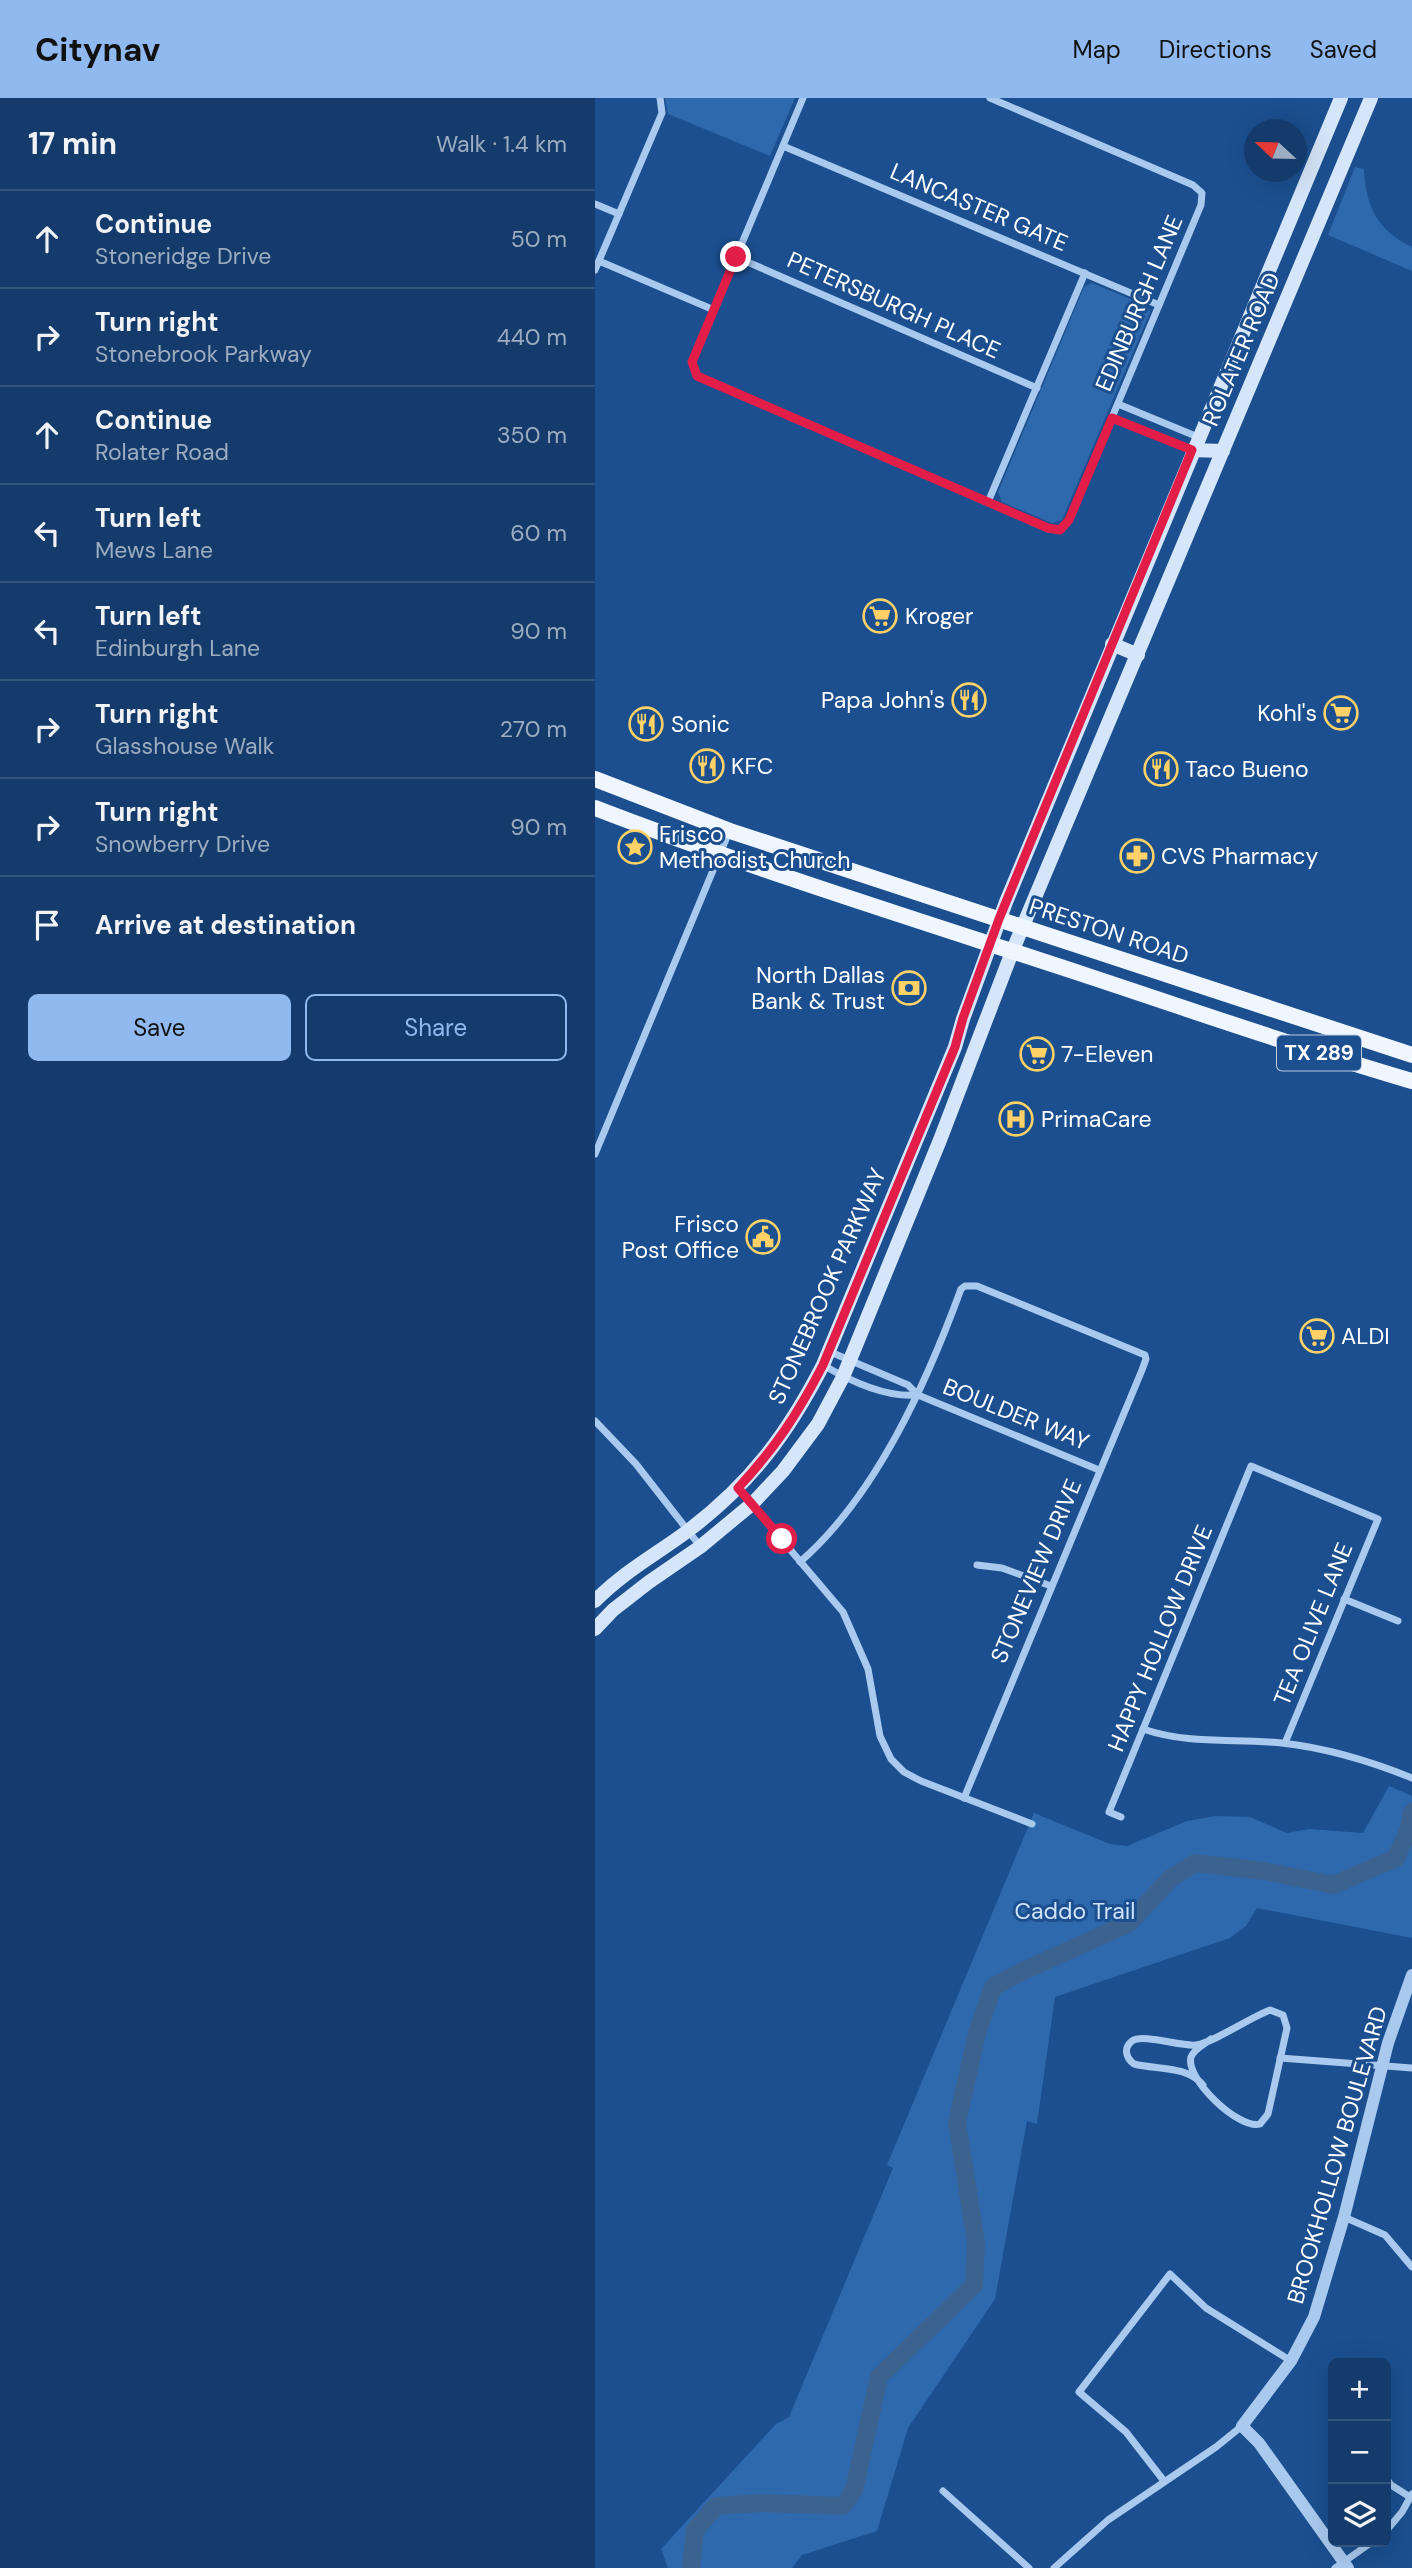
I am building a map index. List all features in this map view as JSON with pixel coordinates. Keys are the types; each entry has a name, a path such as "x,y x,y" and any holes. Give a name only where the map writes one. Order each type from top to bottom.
{"main road":[{"name":"ROLATER ROAD","path":"999,919 1341,98"},
{"name":"ROLATER ROAD","path":"1022,926 1371,98"},
{"path":"1195,444 1223,451"},
{"path":"1112,644 1138,654"},
{"path":"1063,763 1088,772"},
{"name":"PRESTON ROAD","path":"595,779 730,831 1412,1055"},
{"name":"TX 289","path":"595,808 720,854 1012,952 1332,1057 1412,1080"},
{"name":"STONEBROOK PARKWAY","path":"595,1601 634,1566 688,1530 738,1488 764,1460 789,1426 825,1358 921,1130 955,1047 999,919"},
{"name":"STONEBROOK PARKWAY","path":"595,1629 613,1610 701,1547 752,1504 783,1471 818,1424 851,1362 1022,926"},
{"path":"1228,1022 1237,998"},
{"path":"921,1130 940,1140"},
{"path":"882,1223 902,1230"}],"street":[{"path":"803,98 692,362 697,376 988,502 1085,273"},
{"name":"EDINBURGH LANE","path":"988,502 1048,528 1060,530 1069,520 1202,201 1202,193 1193,185 990,98"},
{"path":"595,270 662,113 661,100"},
{"name":"LANCASTER GATE","path":"783,146 1159,305"},
{"path":"595,204 619,214"},
{"name":"PETERSBURGH PLACE","path":"736,257 1037,388"},
{"path":"599,261 714,310"},
{"path":"1118,404 1195,444"},
{"path":"1112,418 1195,444"},
{"path":"595,1154 730,831"},
{"name":"STONEVIEW DRIVE","path":"918,1395 961,1289 965,1286 977,1286 1102,1336 1145,1355 1146,1359 964,1798"},
{"name":"BOULDER WAY","path":"825,1358 851,1362 908,1385 918,1395 1099,1469"},
{"name":"BOULDER WAY","path":"825,1358 843,1377 901,1396 918,1395"},
{"path":"800,1562 817,1547 847,1510 918,1395"},
{"path":"595,1421 636,1464 701,1547"},
{"name":"TEA OLIVE LANE","path":"1251,1466 1378,1519 1285,1744"},
{"name":"HAPPY HOLLOW DRIVE","path":"1121,1817 1109,1812 1251,1466"},
{"path":"738,1488 843,1612 867,1669 880,1737 891,1759 904,1772 1032,1824"},
{"path":"977,1565 1002,1568 1051,1586"},
{"path":"1344,1599 1398,1621"},
{"path":"1143,1729 1166,1737 1191,1741 1285,1744 1333,1752 1376,1763 1412,1778"},
{"name":"BROOKHOLLOW BOULEVARD","path":"1054,2568 1108,2520 1216,2447 1242,2426 1291,2361 1314,2318 1344,2217 1399,2009 1412,1975"},
{"path":"1270,2010 1283,2015 1287,2028 1280,2058 1268,2114 1263,2122 1248,2125 1228,2113 1195,2077 1184,2072 1132,2063 1126,2050 1130,2043 1138,2039 1201,2044 1250,2017 1270,2010"},
{"path":"1203,2085 1192,2067 1191,2058 1194,2052 1211,2039"},
{"path":"1280,2058 1412,2068"},
{"path":"1344,2217 1385,2235 1412,2267"},
{"path":"1164,2481 1126,2432 1079,2392 1170,2274 1206,2308 1291,2361"},
{"path":"1242,2426 1259,2444 1342,2566 1366,2547"},
{"path":"1390,2484 1411,2495 1402,2512 1391,2524"},
{"path":"943,2491 1030,2568"}],"green space":[{"path":"665,98 795,98 770,156 668,114"},
{"path":"1355,167 1364,169 1367,195 1382,225 1412,247 1412,271 1328,235"},
{"path":"1092,283 1147,306 1150,312 1062,520 1052,523 1002,502 998,492 1084,287"},
{"name":"Caddo Trail","path":"1389,1786 1412,1796 1412,1938 1257,1908 1246,1926 1230,1938 1055,1997 1037,2124 1027,2121 995,2299 908,2428 877,2531 802,2555 792,2568 668,2568 661,2549 776,2424 789,2417 893,2168 887,2165 1034,1813 1110,1844 1127,1846 1187,1821 1215,1816 1250,1817 1287,1833 1309,1829 1363,1833"}],"waterway":[{"path":"691,2568 695,2530 716,2506 760,2503 843,2506 854,2490 879,2377 974,2285 976,2242 957,2123 977,2033 993,1987 1129,1923 1170,1879 1195,1863 1264,1871 1333,1885 1396,1858 1409,1829 1412,1812"}],"place":[{"name":"Kroger","path":"880,616"},
{"name":"Papa John's","path":"969,700"},
{"name":"Kohl's","path":"1341,713"},
{"name":"Sonic","path":"646,724"},
{"name":"KFC","path":"707,766"},
{"name":"Taco Bueno","path":"1161,769"},
{"name":"Frisco Methodist Church","path":"635,847"},
{"name":"CVS Pharmacy","path":"1137,856"},
{"name":"North Dallas Bank & Trust","path":"909,988"},
{"name":"7-Eleven","path":"1037,1054"},
{"name":"PrimaCare","path":"1016,1119"},
{"name":"Frisco Post Office","path":"763,1237"},
{"name":"ALDI","path":"1317,1336"}],"route":[{"path":"736,257 692,362 697,376 1048,528 1060,530 1066,526 1112,418 1192,450 999,919 955,1047 823,1365 784,1434 738,1488 782,1539"}]}
